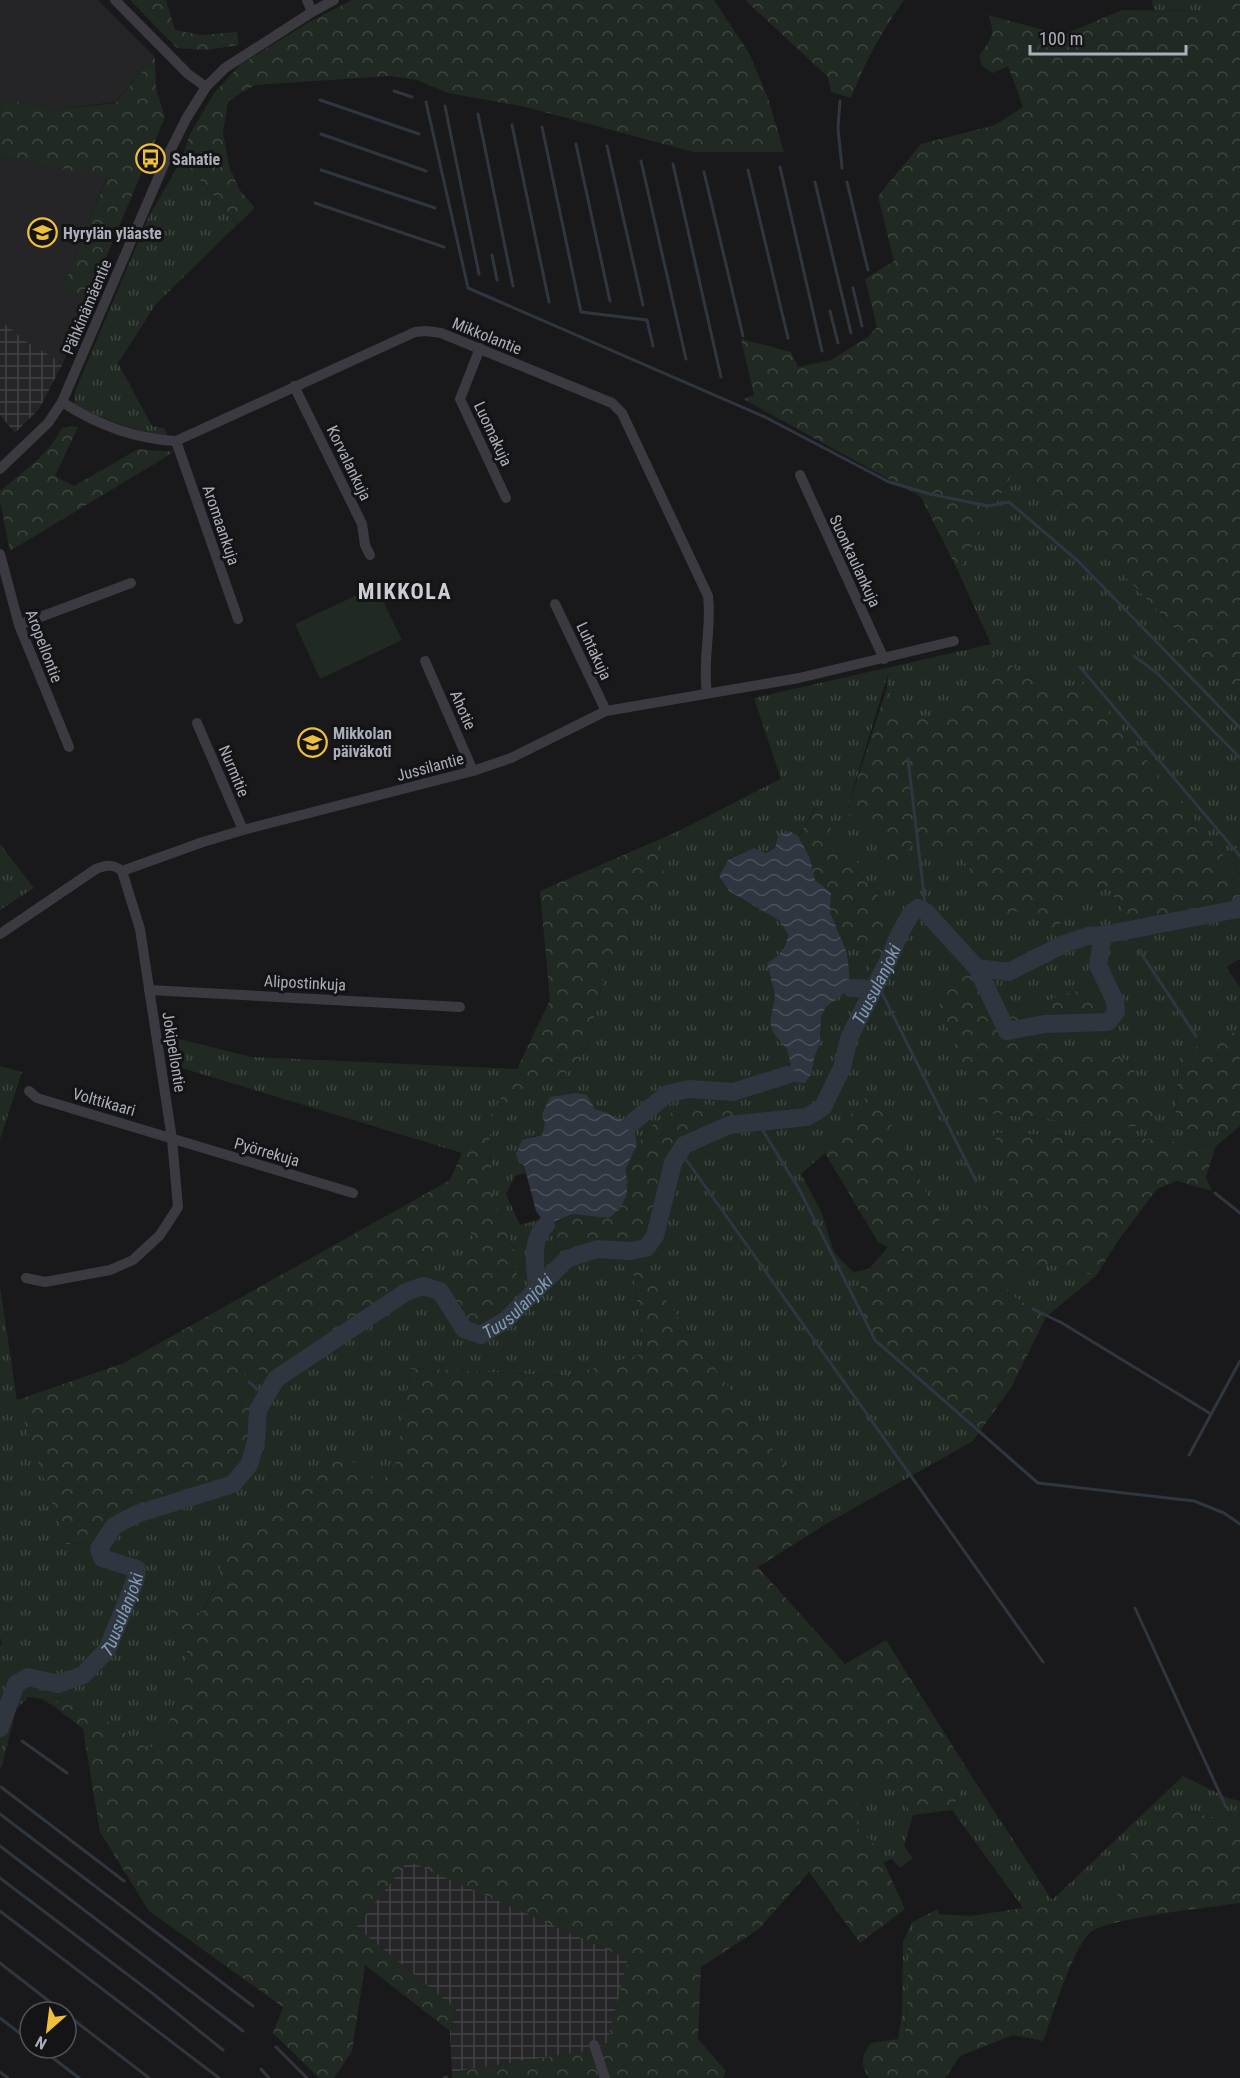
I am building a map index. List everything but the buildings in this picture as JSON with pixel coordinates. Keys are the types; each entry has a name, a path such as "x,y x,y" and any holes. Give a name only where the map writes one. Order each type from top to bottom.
{"street":[{"path":"114,0 188,74 206,87"},
{"path":"306,0 312,12"},
{"name":"Pähkinämäentie","path":"0,469 48,423 62,402 168,155 186,119 206,87 225,68 334,0"},
{"name":"Mikkolantie","path":"176,441 415,332 426,331 441,333 480,348 612,403 618,407 708,596 710,609 705,677 707,693"},
{"name":"Luomakuja","path":"480,348 460,399 506,498"},
{"name":"Korvalankuja","path":"294,386 362,524 364,545 370,555"},
{"path":"62,402 90,418 129,433 153,440 176,441"},
{"name":"Aromaankuja","path":"176,441 238,619"},
{"name":"Suonkaulankuja","path":"800,475 884,659"},
{"name":"Aropellontie","path":"0,554 19,625 69,747"},
{"path":"19,625 131,583"},
{"name":"Luhtakuja","path":"555,604 606,711"},
{"name":"Jussilantie","path":"0,934 105,865 117,867 122,871 243,830 473,771 511,758 606,711 799,678 954,642"},
{"name":"Ahotie","path":"424,661 473,771"},
{"name":"Nurmitie","path":"197,723 243,830"},
{"name":"Jokipellontie","path":"26,1278 45,1282 110,1270 133,1260 160,1235 178,1207 172,1139 140,929 122,871"},
{"name":"Alipostinkuja","path":"149,990 460,1008"},
{"name":"Volttikaari","path":"29,1091 37,1098 172,1139"},
{"name":"Pyörrekuja","path":"172,1139 353,1193"},
{"path":"594,2045 605,2078"}],"shaded area":[{"path":"0,0 98,0 155,57 115,102 52,110 2,98 0,110"},
{"name":"Hyrylän yläaste","path":"0,157 107,176 62,290 89,298 63,363 25,341 0,320"},
{"path":"0,320 25,341 63,363 39,409 15,433 0,415"},
{"path":"408,1860 628,1959 608,2043 588,2051 452,2072 450,2031 456,2009 356,1927"}],"green space":[{"path":"130,0 166,0 175,30 201,35 237,32 239,45 206,50 177,48"},
{"path":"352,0 714,0 749,53 768,98 784,152 693,152 526,107 448,93 417,80 390,76 255,85 228,101 223,133 229,166 239,189 255,208 238,224 182,159 189,136 214,93 240,65 309,22"},
{"path":"745,0 904,0 874,47 851,98 831,92 828,77"},
{"path":"1152,0 1217,0 1212,11 1154,10"},
{"path":"1217,0 1240,0 1240,697 1018,464 958,571 921,497 743,399 754,395 741,339 791,352 798,367 831,360 868,337 877,327 865,279 894,261 878,196 921,144 995,125 1023,107 1008,66 993,73 982,66 979,56 992,33 988,15 1063,35 1122,10 1212,11"},
{"path":"155,57 156,89 165,117 89,298 62,290 107,177 0,157 2,98 52,110 115,103"},
{"path":"182,159 238,224 156,304 118,363 152,426 164,428 168,437 120,424 74,404 75,391 149,216"},
{"path":"78,427 55,476 74,486 138,449 174,452 10,551 0,491 50,447 62,428"},
{"path":"1018,464 1240,697 1240,869 1232,873 1221,864 1070,688 1030,679 994,654 974,698 928,719 901,712 887,688 888,674 846,813 911,842 955,850 969,868 978,892 1036,901 1041,933 1058,906 1108,887 1240,910 1240,959 1226,967 1240,987 1240,1033 1223,1033 1180,1056 1174,1128 1233,1132 1216,1146 1147,1139 995,1133 1013,1191 944,1229 900,1140 871,1092 822,1148 825,1153 801,1174 821,1211 834,1252 853,1272 869,1269 854,1303 876,1346 978,1434 973,1441 826,1524 642,1266 633,1272 644,1353 569,1376 411,1368 396,1462 380,1485 224,1549 218,1581 200,1615 165,1626 186,1641 187,1673 160,1745 147,1748 63,1692 55,1707 42,1699 28,1697 16,1710 0,1768 0,1646 2,1644 0,1637 0,1286 17,1400 67,1544 91,1543 109,1522 126,1513 216,1484 228,1385 257,1367 267,1380 417,1278 457,1226 474,1235 476,1329 485,1329 511,1306 513,1248 493,1196 489,1135 543,1082 564,1077 587,1047 604,975 629,952 630,911 666,881 656,841 781,779 754,698 991,644 958,571","holes":["815,808 841,850 860,865 856,873 878,894 870,977 869,949 841,939 847,953 851,988 826,1007 821,1016 820,1044 814,1058 812,1073 791,1066 787,1049 774,1034 770,1023 775,995 767,963 780,952 788,935 780,921 729,891 719,876 728,860 754,848 766,853 775,848 790,831 798,836","982,973 1004,1020 1092,989 1111,1011 1085,1029 1037,1031 1062,1055 1091,1047 1130,1062 1150,1104 1156,1123 1131,1127 985,1113","595,1109 633,1122 637,1145 650,1127 722,1121 675,1146 649,1238 637,1246 589,1241 578,1248 557,1249 553,1223 546,1225 542,1219 520,1225 506,1194 515,1176 526,1173 524,1165 533,1136 542,1135 546,1123"]},
{"path":"376,586 402,640 320,679 295,624"},
{"path":"994,653 1030,679 1070,688 1081,679 1223,854 1221,864 1232,873 1240,869 1240,910 1136,931 1108,887 1058,906 1060,925 1041,934 1036,901 1003,919 978,892 969,868 955,850 933,860 911,843 896,874 879,859 885,834 846,813 887,688 901,712 928,719 974,698"},
{"path":"816,808 831,811 831,830 843,838 841,850 860,865 856,873 878,894 876,916 886,914 904,918 870,978 869,949 841,939 830,912 831,893 815,880 810,858 798,836"},
{"path":"656,841 666,881 630,911 629,952 604,975 587,1047 564,1077 543,1082 489,1135 493,1196 513,1248 518,1282 511,1306 485,1329 470,1325 455,1307 444,1285 474,1235 457,1226 417,1278 267,1380 257,1367 228,1385 254,1409 250,1454 242,1470 216,1484 126,1513 109,1522 91,1543 66,1544 17,1400 124,1363 450,1180 462,1153 484,1128 517,1069 550,1000 540,891"},
{"path":"0,844 34,888 0,910"},
{"path":"963,971 982,973 1004,1020 1060,995 1092,988 1112,1011 1085,1029 1038,1032 1062,1055 1091,1047 1130,1062 1157,1124 1131,1127 985,1113 940,1011 938,987"},
{"path":"1223,1033 1240,1033 1240,1126 1233,1132 1174,1128 1180,1056"},
{"path":"170,1037 252,1057 517,1069 484,1128 462,1153 175,1066"},
{"path":"0,1066 22,1072 0,1139"},
{"path":"871,1091 900,1140 944,1229 1012,1191 994,1133 1147,1139 1216,1146 1206,1177 1212,1191 1177,1181 1157,1189 1117,1242 1096,1276 1055,1264 1008,1276 1008,1293 1046,1317 1012,1386 978,1434 876,1346 854,1303 869,1269 888,1247 878,1242 822,1148"},
{"path":"687,1102 733,1108 735,1120 722,1122 675,1146 649,1238 644,1245 589,1241 578,1248 557,1249 553,1223 573,1214 590,1214 627,1194 625,1168 637,1145 650,1127"},
{"path":"1055,1264 1096,1276 1046,1317 1008,1293 1007,1276"},
{"path":"642,1266 826,1524 758,1567 845,1664 886,1640 969,1772 952,1810 913,1815 885,1777 858,1799 857,1828 882,1851 884,1863 905,1909 860,1943 809,1872 759,1929 701,1967 698,2039 726,2071 723,2078 452,2078 452,2072 588,2051 607,2043 628,1959 408,1861 356,1927 456,2009 450,2031 365,1965 352,2051 334,2078 319,2078 273,2033 283,2007 149,1911 100,1832 83,1729 55,1707 63,1691 147,1748 160,1745 187,1673 186,1641 165,1626 175,1602 201,1614 218,1581 224,1549 341,1451 380,1485 396,1462 411,1368 569,1376 644,1353 633,1272"},
{"path":"969,1772 1052,1900 1183,1776 1228,1798 1240,1801 1240,1837 1229,1811 1212,1817 1168,1807 1139,1831 1114,1905 1023,1908 952,1810"},
{"path":"885,1776 913,1815 904,1846 913,1858 900,1868 892,1859 884,1862 882,1851 857,1828 857,1799"},
{"path":"1168,1807 1212,1817 1229,1811 1240,1837 1240,1903 1138,1918 1101,1927 1091,1932 1084,1940 1070,1967 1043,2041 1013,2035 960,2056 945,2078 869,2078 864,2069 863,2060 871,2043 898,2039 903,2046 907,2013 908,1942 915,1928 939,1914 970,1916 1023,1908 1114,1905 1139,1831"},
{"path":"938,1909 939,1914 915,1928 903,2048 898,2039 902,2014 903,1942 912,1922"}],"water":[{"path":"790,831 798,836 810,858 815,880 831,893 830,912 847,953 851,988 826,1007 821,1016 820,1044 814,1058 812,1073 805,1083 795,1082 787,1075 791,1066 787,1049 774,1034 770,1023 775,995 767,963 781,952 788,935 780,921 729,891 719,876 728,860 754,848 766,853 775,848 779,834"},
{"path":"576,1093 587,1095 595,1109 633,1122 637,1145 626,1168 627,1194 621,1207 609,1218 573,1214 546,1225 536,1211 524,1165 519,1163 516,1154 522,1140 542,1135 545,1123 542,1114 550,1097"}],"waterway":[{"path":"394,91 412,97"},
{"path":"320,100 419,134"},
{"path":"840,101 838,128 842,168"},
{"path":"426,102 468,288 765,417 889,482 930,494 988,506 1009,502 1078,561 1240,728"},
{"path":"445,106 479,274"},
{"path":"478,114 513,286"},
{"path":"512,125 549,302"},
{"path":"542,127 581,312 647,320 653,346"},
{"path":"321,134 426,171"},
{"path":"576,144 610,301"},
{"path":"607,146 643,305"},
{"path":"641,161 686,359"},
{"path":"673,164 721,377"},
{"path":"780,167 822,351"},
{"path":"321,170 435,208"},
{"path":"748,170 788,338"},
{"path":"704,172 743,336"},
{"path":"815,182 851,333"},
{"path":"847,182 868,270"},
{"path":"315,203 444,247"},
{"path":"492,255 497,280"},
{"path":"853,288 862,326"},
{"path":"830,311 838,343"},
{"path":"1134,656 1157,673 1240,758"},
{"path":"1080,667 1240,856"},
{"path":"908,759 926,912"},
{"name":"Tuusulanjoki","path":"0,1728 16,1684 28,1677 58,1684 83,1675 107,1650 135,1581 137,1569 102,1558 99,1549 114,1526 137,1514 233,1484 249,1465 256,1442 258,1410 276,1379 406,1292 423,1286 440,1291 464,1329 481,1335 506,1320 567,1259 597,1249 630,1251 646,1248 655,1236 673,1163 684,1145 729,1125 807,1117 823,1107 842,1068 849,1038 901,931 911,914 918,908 926,912 977,968 1009,972 1064,944 1088,936 1238,909 1240,905"},
{"name":"Tuusulanjoki","path":"977,968 1007,1031 1045,1024 1108,1022 1116,1012 1115,1001 1098,965 1103,935"},
{"path":"1139,950 1196,1036"},
{"path":"877,983 976,1181"},
{"path":"851,988 873,989"},
{"path":"633,1122 667,1094 689,1089 733,1092 787,1075"},
{"path":"758,1123 799,1189 875,1340 1038,1483 1194,1501 1224,1513 1240,1524"},
{"path":"680,1151 1043,1662"},
{"path":"1215,1193 1240,1213"},
{"path":"537,1289 535,1247 546,1225"},
{"path":"1033,1309 1062,1323 1211,1414"},
{"path":"1189,1455 1240,1361"},
{"path":"249,1382 266,1396"},
{"path":"1135,1608 1226,1807"},
{"path":"22,1741 67,1773"},
{"path":"1,1787 124,1881"},
{"path":"0,1814 253,2006"},
{"path":"0,1846 243,2031"},
{"path":"0,1878 223,2050"},
{"path":"0,1911 219,2078"},
{"path":"0,1963 48,2000"},
{"path":"0,2018 18,2032"},
{"path":"78,2023 149,2078"},
{"path":"276,2047 307,2078"},
{"path":"56,2060 79,2078"},
{"path":"261,2069 269,2078"},
{"path":"0,2072 8,2078"}],"place":[{"name":"Sahatie","path":"151,159"},
{"name":"Hyrylän yläaste","path":"42,233"},
{"name":"Mikkolan päiväkoti","path":"312,742"}],"district":[{"name":"MIKKOLA","path":"405,591"}]}
